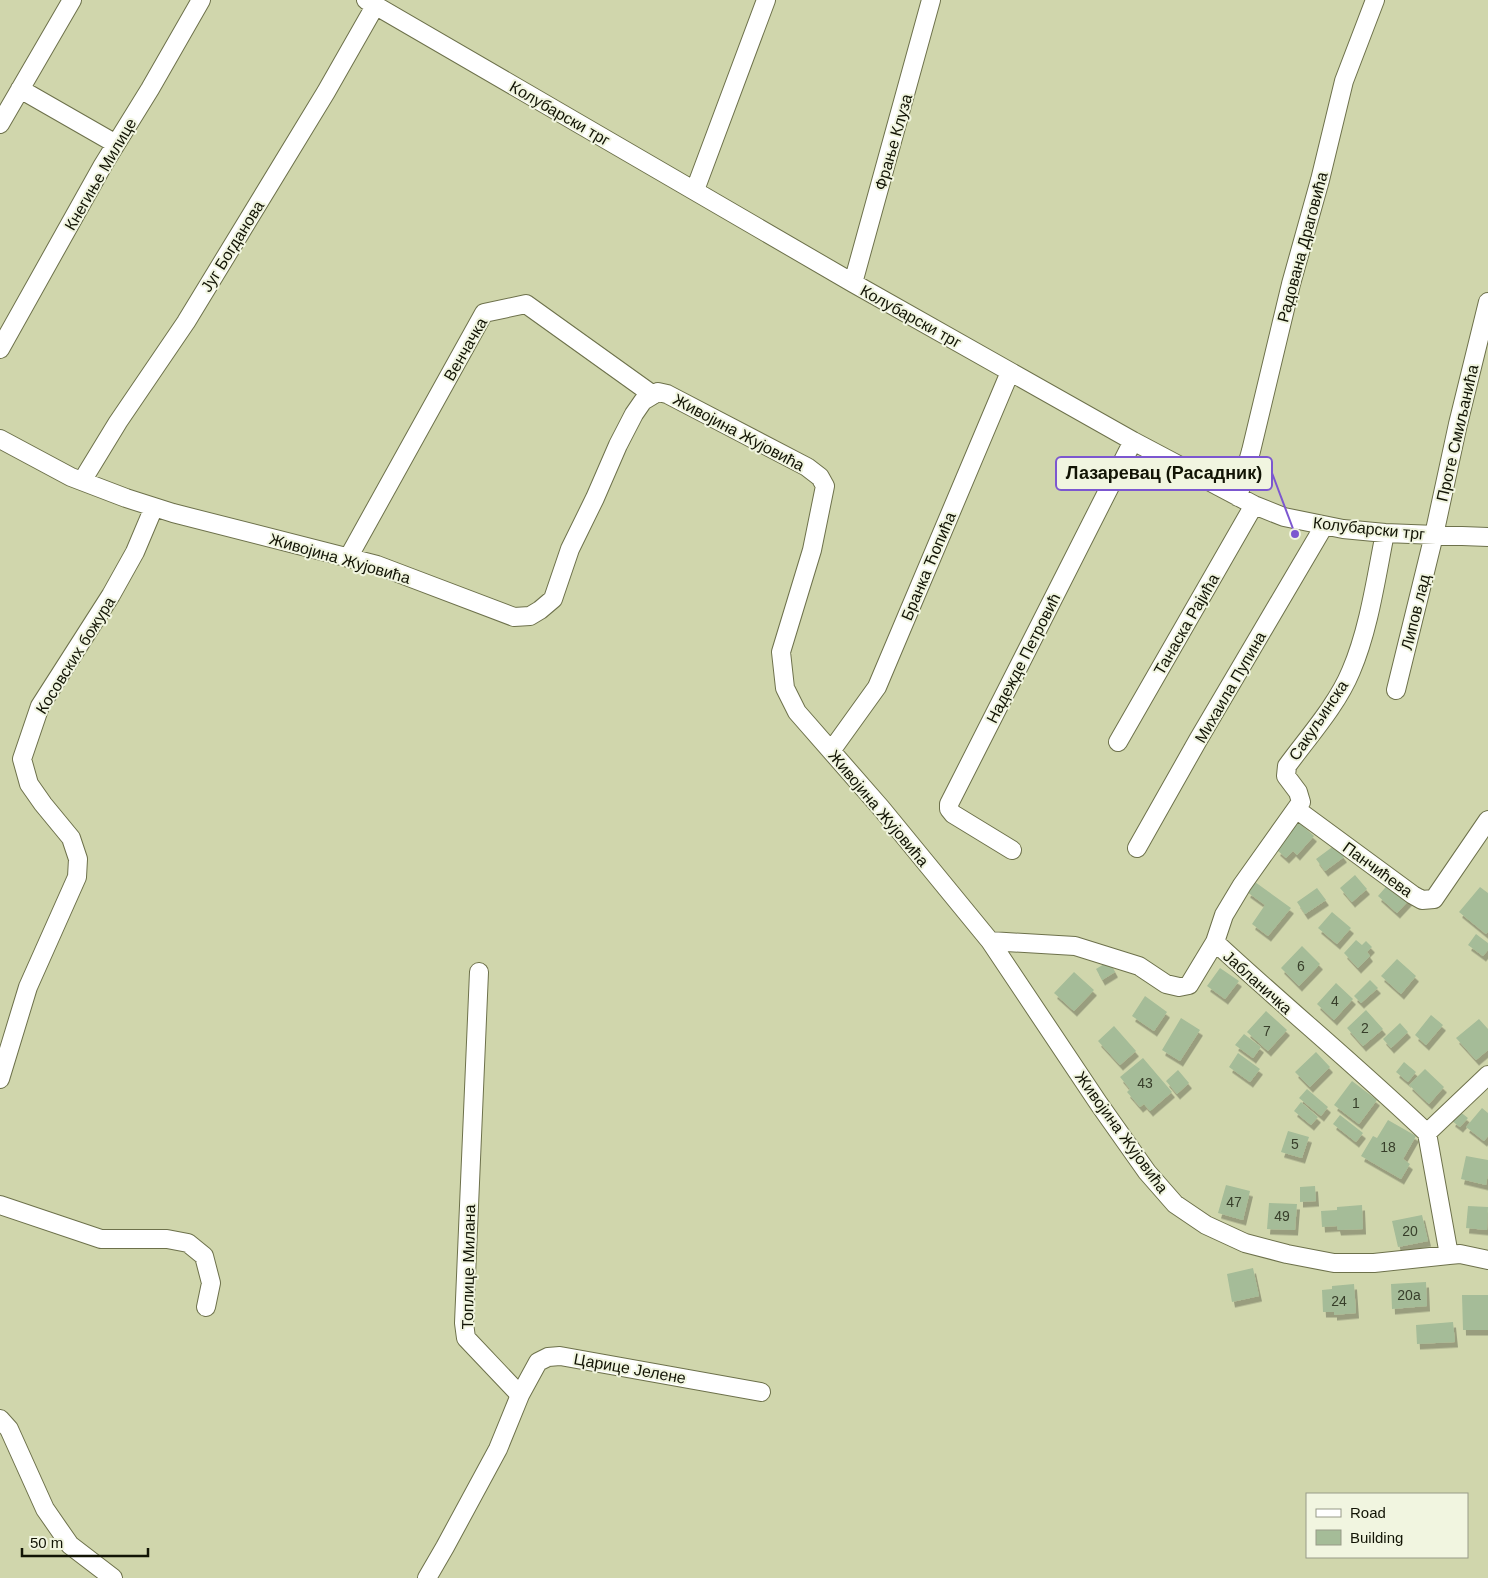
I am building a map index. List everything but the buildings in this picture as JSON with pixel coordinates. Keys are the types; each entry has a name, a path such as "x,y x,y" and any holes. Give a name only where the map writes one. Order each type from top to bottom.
{"street":[{"path":"0,124 72,0"},
{"name":"Кнегиње Милице","path":"0,349 116,144 150,90 201,0"},
{"path":"695,190 766,0"},
{"name":"Фрање Клуза","path":"853,283 931,0"},
{"name":"Радована Драговића","path":"1246,501 1251,451 1291,284 1320,180 1344,81 1375,0"},
{"name":"Колубарски трг","path":"370,3 853,283 1133,441 1246,501 1284,517 1324,526 1385,533 1488,537"},
{"name":"Југ Богданова","path":"82,481 118,422 196,306 326,92 370,3"},
{"path":"20,89 116,144"},
{"name":"Проте Смиљанића","path":"1434,535 1458,424 1488,302"},
{"name":"Венчачка","path":"348,558 484,313 526,304 653,395"},
{"name":"Бранка Ћопића","path":"831,751 877,687 1010,372"},
{"name":"Живојина Жујовића","path":"0,438 82,481 154,507 377,565 514,617 530,616 553,599 570,549 618,445 643,401 658,392 666,394 798,462 820,477 825,486 812,550 781,652 785,688 797,712 882,808 990,940 1099,1104 1147,1172 1174,1204 1206,1225 1245,1243 1286,1254 1334,1263 1374,1263 1460,1254 1488,1260"},
{"name":"Надежде Петровић","path":"1012,850 953,814 949,809 949,804 1133,441"},
{"name":"Танаска Рајића","path":"1118,742 1246,501"},
{"name":"Косовских божура","path":"0,1079 28,987 77,877 78,859 71,838 29,784 22,759 40,706 111,595 135,552 154,507"},
{"name":"Михаила Пупина","path":"1137,848 1324,526"},
{"name":"Сакуљинска","path":"1296,808 1301,802 1298,792 1286,776 1288,766 1335,700 1351,672 1362,641 1385,533"},
{"name":"Липов лад","path":"1396,690 1434,535"},
{"path":"1215,942 1224,915 1233,900 1296,808"},
{"name":"Панчићева","path":"1296,808 1422,900 1434,898 1488,820"},
{"name":"Јабланичка","path":"990,940 1075,946 1139,966 1166,984 1179,987 1190,985 1215,942 1276,999 1386,1093 1428,1133"},
{"name":"Топлице Милана","path":"479,972 464,1323 466,1338 520,1395"},
{"path":"1449,1255 1428,1133 1488,1075"},
{"path":"0,1205 101,1239 167,1240 188,1243 204,1256 212,1283 206,1307"},
{"name":"Царице Јелене","path":"520,1395 538,1362 548,1357 560,1356 761,1392"},
{"path":"426,1578 445,1548 498,1449 520,1395"},
{"path":"0,1419 9,1429 45,1509 70,1544 113,1578"}],"place":[{"name":"Лазаревац (Расадник)","path":"1295,534"}]}
